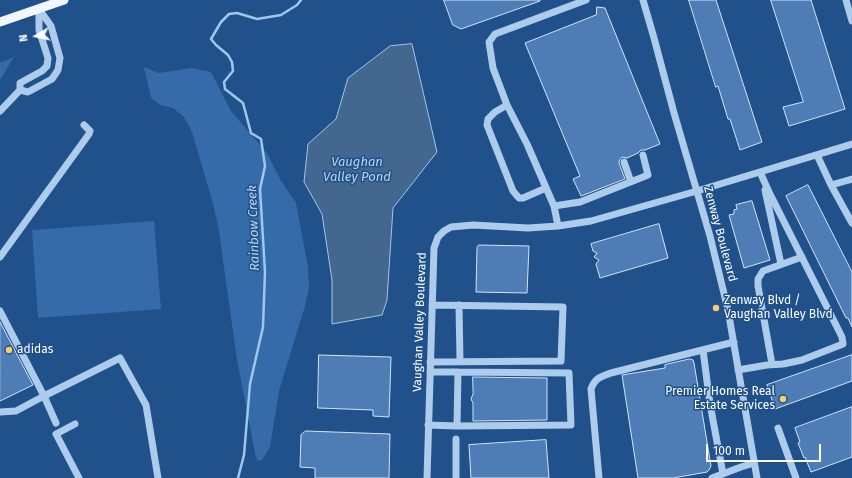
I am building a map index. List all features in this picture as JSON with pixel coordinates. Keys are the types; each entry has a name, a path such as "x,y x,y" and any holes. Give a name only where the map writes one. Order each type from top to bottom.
{"main road":[{"path":"0,22 64,0"}],"street":[{"path":"558,226 554,206 527,144 507,105 493,68 489,42 495,34 586,0"},
{"name":"Zenway Boulevard","path":"643,0 710,236 728,310 757,478"},
{"path":"848,4 852,21"},
{"path":"20,90 28,92 52,79 58,70 60,58 50,26 38,9"},
{"path":"0,110 20,90 20,83 42,71 47,66 48,58 39,30 38,9"},
{"path":"507,105 495,112 488,119 487,125 513,191 519,198 523,198 546,188"},
{"path":"0,257 89,134 90,131 84,124"},
{"name":"Vaughan Valley Boulevard","path":"427,478 434,248 438,237 444,231 451,227 473,225 528,228 558,226 591,221 697,191 761,175 852,144"},
{"path":"554,206 580,202 648,175 643,155"},
{"path":"817,155 852,223"},
{"path":"624,162 632,182"},
{"path":"738,370 802,360 843,344 842,337 761,175"},
{"path":"761,175 781,264"},
{"path":"832,185 852,179"},
{"path":"772,364 758,279 763,271 802,257"},
{"path":"430,362 561,360 563,307 432,305"},
{"path":"459,305 460,361"},
{"path":"0,311 44,396 56,423"},
{"path":"600,478 591,389 598,378 611,373 734,342"},
{"path":"703,350 710,404 723,474"},
{"path":"0,412 16,411 120,358 146,405 158,478"},
{"path":"428,425 571,426 569,373 430,372"},
{"path":"457,426 458,372"},
{"path":"75,424 56,434 79,478"},
{"path":"778,428 796,478"},
{"path":"456,439 456,478"},
{"path":"712,478 754,463"}],"shaded area":[{"path":"14,57 0,80 0,63"},
{"path":"144,67 159,73 191,68 211,72 231,111 267,153 280,179 296,203 308,267 309,288 279,391 270,447 262,460 258,461 256,458 237,360 218,225 192,132 184,117 173,108 161,105 151,98"},
{"path":"154,221 161,309 38,318 32,230"}],"water":[{"name":"Vaughan Valley Pond","path":"412,44 437,152 393,208 387,300 382,315 332,324 332,280 322,214 304,182 308,144 336,119 348,78 390,46"}],"building":[{"path":"444,0 540,1 461,29 453,25"},
{"path":"689,0 716,0 762,142 740,150 730,119 728,119 718,86 716,87"},
{"path":"771,0 811,0 845,109 789,126 783,107 803,102"},
{"path":"597,7 605,8 660,144 645,150 641,150 627,158 622,157 619,163 625,179 581,196 573,179 580,176 525,43 596,15"},
{"path":"808,185 852,272 852,327 848,318 846,318 786,196"},
{"path":"752,201 770,260 744,268 729,215 734,214 734,210 737,209 736,205"},
{"path":"659,224 668,258 600,278 596,264 599,260 594,257 597,253 593,251 591,244"},
{"path":"479,245 529,246 527,293 476,292 477,248"},
{"name":"adidas","path":"0,322 33,385 0,401"},
{"path":"319,355 391,357 389,417 373,416 373,410 318,408"},
{"path":"852,355 852,381 775,409 767,385"},
{"path":"690,359 693,360 694,363 711,466 707,472 673,478 638,478 622,375 665,368 665,365"},
{"path":"473,377 547,378 547,420 473,421 473,403 471,399 473,394"},
{"path":"852,407 852,457 811,472 798,443 800,442 795,428"},
{"path":"306,431 390,434 389,478 315,478 315,468 300,467 301,435"},
{"path":"546,440 549,478 471,478 469,445"}],"waterway":[{"name":"Rainbow Creek","path":"238,478 244,455 250,384 263,327 265,272 260,189 265,166 261,139 251,133 243,103 225,89 224,82 233,71 232,62 228,55 211,39 221,22 229,14 237,13 257,19 281,15 297,5 301,0"}],"place":[{"name":"Zenway Blvd / Vaughan Valley Blvd","path":"716,308"},
{"name":"adidas","path":"9,350"},
{"name":"Premier Homes Real Estate Services","path":"783,399"}]}
